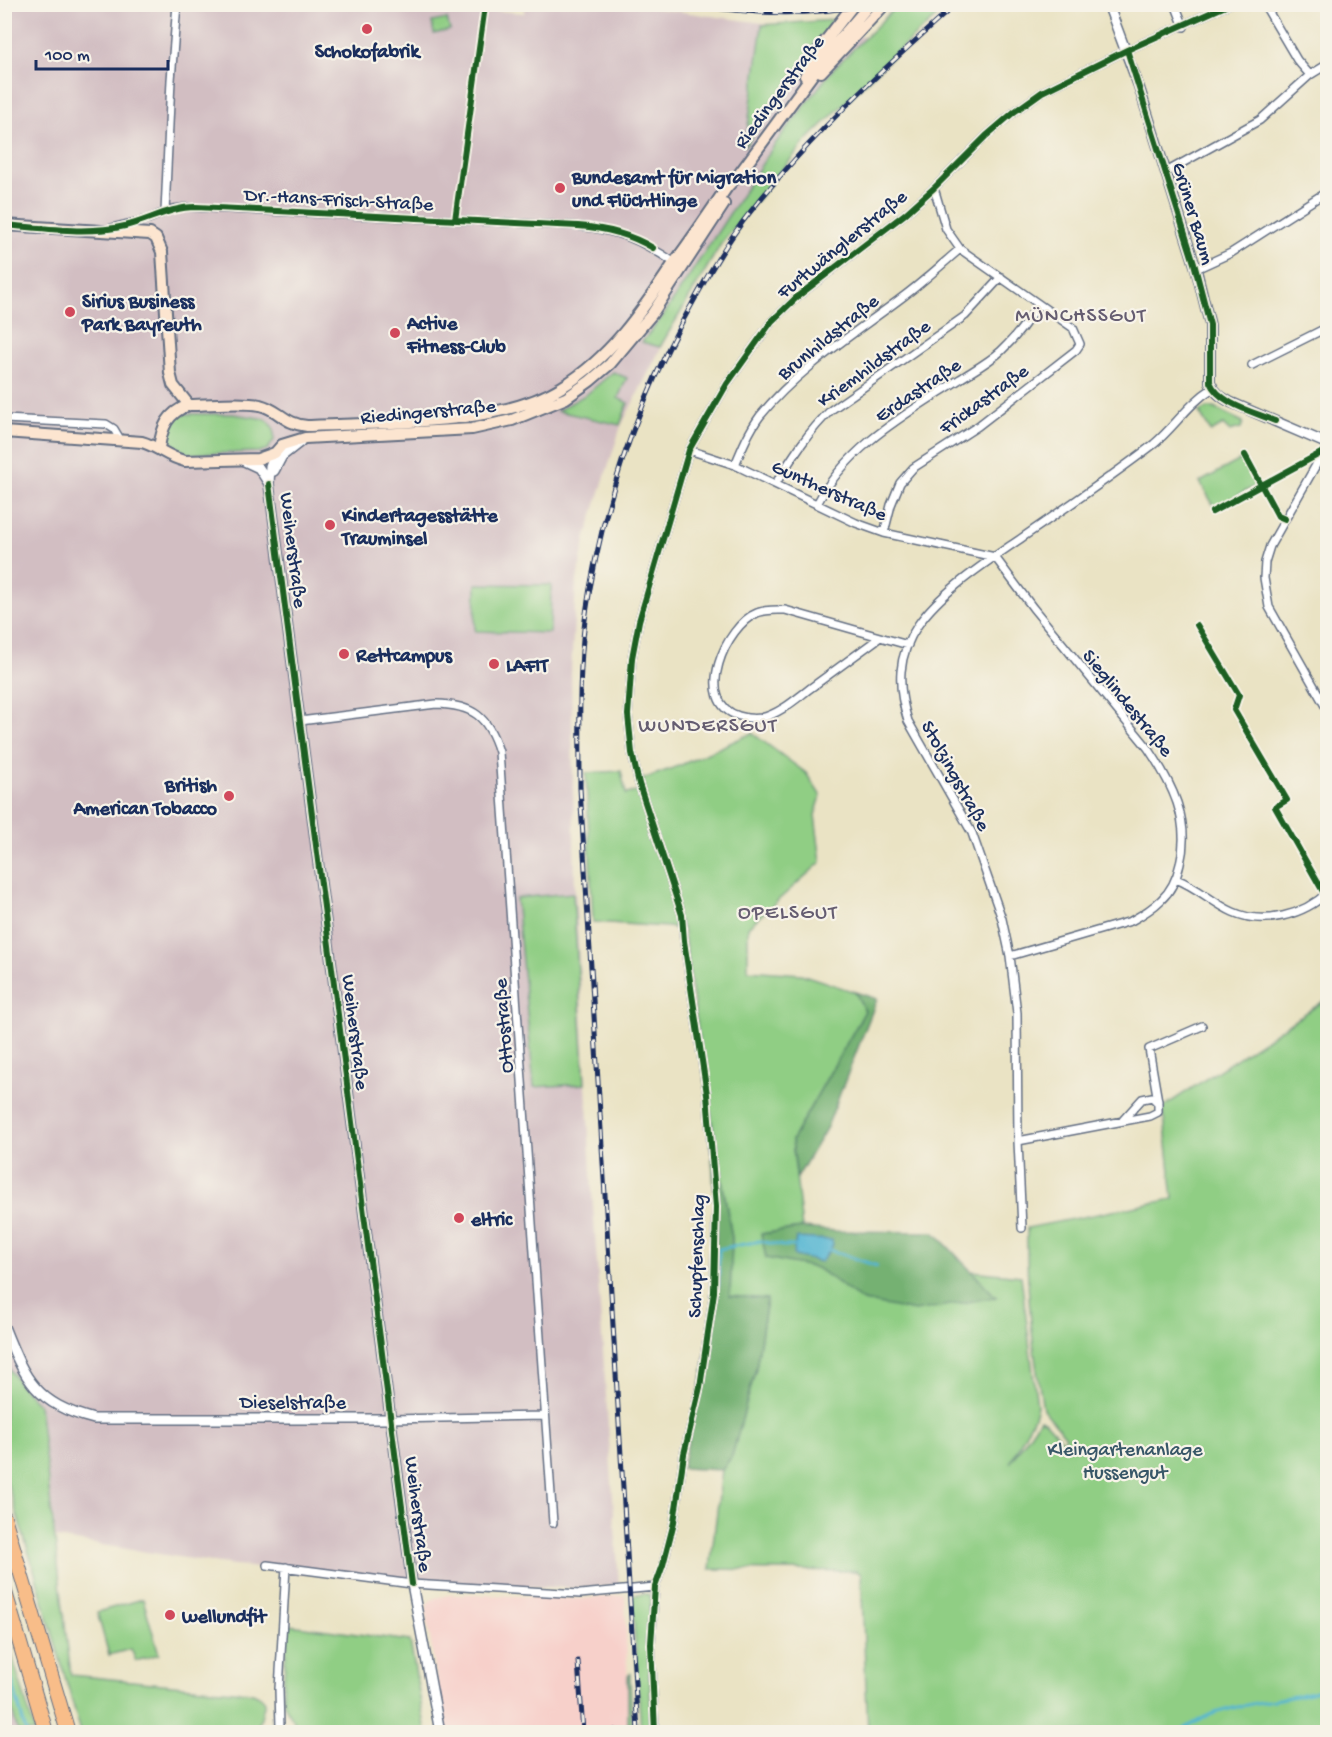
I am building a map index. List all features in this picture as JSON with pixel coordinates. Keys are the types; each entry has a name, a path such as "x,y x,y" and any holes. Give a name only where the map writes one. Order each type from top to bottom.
{"highway":[{"path":"4,1517 68,1732"},
{"path":"4,1589 46,1732"}],"main road":[{"path":"798,93 820,48 854,4"},
{"name":"Riedingerstraße","path":"189,405 258,405 272,410 295,425 307,426 444,419 486,413 522,404 561,388 602,356 644,308 727,187 832,48 870,4"},
{"path":"798,93 885,4"},
{"name":"Riedingerstraße","path":"4,432 142,442 185,461 242,460 258,459 305,438 471,429 512,420 566,398 610,364 651,314 732,192 740,172"},
{"path":"4,225 150,234 156,238 162,252 170,373 173,386 189,405 179,409 166,420 159,448"},
{"path":"279,449 285,429 282,418"},
{"path":"385,434 407,421"}],"street":[{"path":"165,212 177,4"},
{"name":"Grüner Baum","path":"1108,4 1127,50 1196,269 1210,325 1210,382 1213,388"},
{"path":"1175,4 1184,27"},
{"name":"Furtwänglerstraße","path":"639,784 632,753 628,715 632,658 639,621 689,450 727,384 772,321 798,296 905,214 986,136 1042,92 1127,50 1184,27 1230,4"},
{"path":"1264,4 1297,60 1310,75"},
{"path":"1166,172 1260,120 1310,75 1328,64"},
{"name":"Furtwänglerstraße","path":"934,188 946,229 960,249 1038,304"},
{"path":"1196,269 1231,253 1328,191"},
{"name":"Dr.-Hans-Frisch-Straße","path":"94,231 125,226 179,208 196,207 588,226 641,241 675,263"},
{"name":"Brunhildstraße","path":"735,465 747,437 760,417 795,380 845,338 905,296 960,249"},
{"name":"Kriemhildstraße","path":"776,483 801,443 814,426 831,410 965,316 1001,278"},
{"name":"Erdastraße","path":"818,504 832,479 860,449 894,422 1000,352 1021,329 1038,304"},
{"name":"Frickastraße","path":"884,533 891,505 900,483 913,468 978,426 1076,350 1080,344 1073,328 1038,304"},
{"path":"1252,365 1322,330 1328,333"},
{"path":"1213,388 1230,402 1328,444 1270,546 1265,562 1264,578 1269,607 1328,711"},
{"name":"Stolzingstraße","path":"1022,1228 1018,1140 1017,1013 1010,956 1001,914 972,833 908,721 902,701 901,666 917,626 942,598 994,557 1154,444 1171,429 1194,401 1213,388"},
{"name":"Riedingerstraße","path":"4,419 106,424 114,429 120,439"},
{"path":"269,484 275,465 282,456 305,438"},
{"path":"269,484 270,466 279,449"},
{"name":"Guntherstraße","path":"689,450 735,465 856,523 884,533 994,557"},
{"path":"242,460 259,468 269,484"},
{"name":"Weiherstraße","path":"269,484 412,1584 440,1732"},
{"name":"Sieglindestraße","path":"994,557 1039,616 1148,748 1177,798 1183,823 1183,847 1176,879 1162,899 1149,911 1131,921 1010,956"},
{"path":"879,638 784,707 762,718 747,718 732,714 726,709 716,691 717,667 736,631 747,618 757,613 785,610 908,645"},
{"name":"Ottostraße","path":"300,721 436,704 453,704 467,708 480,716 496,740 502,770 553,1523"},
{"name":"Schupfenschlag","path":"639,784 682,915 708,1094 716,1207 714,1292 700,1387 684,1454 674,1522 655,1587 651,1644 655,1732"},
{"path":"1176,879 1231,911 1247,917 1268,918 1292,913 1314,903 1328,892"},
{"path":"1018,1140 1154,1115 1159,1108 1149,1049 1202,1026"},
{"path":"1123,1120 1142,1099 1152,1097 1158,1103"},
{"name":"Dieselstraße","path":"4,1327 24,1373 45,1398 69,1413 94,1419 391,1419 545,1416"},
{"name":"Weiherstraße","path":"267,1565 412,1584 580,1594 655,1587"},
{"path":"280,1728 279,1689 286,1567"}],"shaded area":[{"path":"419,4 524,13 525,5 624,4 865,37 708,256 621,426 586,536 576,584 571,671 575,889 592,1190 619,1585 580,1588 453,1584 288,1572 56,1538 39,1405 20,1385 4,1361 4,5"},
{"path":"466,1594 580,1599 625,1595 629,1725 612,1725 612,1732 445,1732 426,1612 428,1602 435,1598"},
{"path":"5,1684 18,1732 5,1732"},
{"path":"640,1724 641,1732 612,1732 612,1725"}],"green space":[{"path":"899,4 950,5 901,48 805,142 721,244 660,347 642,342 663,316 775,144 833,69"},
{"path":"447,19 450,30 434,34 432,22"},
{"path":"833,20 745,147 762,25"},
{"path":"613,372 627,378 618,398 628,403 620,425 557,411 587,394"},
{"path":"1207,408 1214,408 1243,422 1241,428 1229,431 1223,425 1211,432 1199,412"},
{"path":"182,414 233,414 266,419 274,429 274,440 268,449 259,452 188,454 168,441 166,431 168,421"},
{"path":"1242,459 1257,485 1215,508 1200,482"},
{"path":"476,584 551,585 550,633 475,631"},
{"name":"Kleingartenanlage Hussengut","path":"752,733 806,773 821,796 815,815 821,862 748,927 748,970 801,974 855,992 865,1011 792,1140 802,1228 762,1234 766,1257 817,1268 863,1301 995,1296 971,1271 1021,1276 1037,1406 1034,1417 1010,1463 1040,1419 1045,1421 1063,1441 1066,1437 1043,1409 1030,1316 1027,1228 1173,1199 1163,1107 1327,999 1327,1732 868,1732 861,1574 856,1571 710,1569 722,1470 732,1456 756,1368 767,1300 730,1296 732,1238 707,1094 683,928 593,922 586,773 621,771 626,794 640,791 638,781 681,765"},
{"path":"573,893 585,1084 534,1087 516,898"},
{"path":"855,992 877,999 827,1127 797,1178 792,1140 865,1011"},
{"path":"707,1094 732,1238 730,1296 767,1299 756,1368 732,1456 722,1470 682,1468 706,1358 714,1292 715,1218"},
{"path":"802,1228 836,1231 934,1232 996,1297 915,1311 863,1301 817,1268 766,1258 761,1234"},
{"path":"4,1361 20,1385 39,1405 71,1675 253,1693 265,1702 257,1732 81,1732 5,1476"},
{"path":"648,1594 651,1598 648,1644 652,1732 641,1732 632,1595"},
{"path":"143,1599 159,1654 136,1661 131,1649 109,1655 97,1612"},
{"path":"289,1625 410,1641 426,1732 296,1732 295,1723 285,1707 283,1697"},
{"path":"4,1629 35,1732 18,1732 5,1684"},
{"path":"630,1674 632,1732 628,1732 628,1676"}],"water":[{"path":"796,1238 832,1240 833,1245 821,1262 795,1256 793,1254"}],"waterway":[{"path":"718,1286 719,1249 760,1241 794,1246"},
{"path":"830,1250 877,1266"},
{"path":"5,1656 26,1732"},
{"path":"1178,1732 1208,1716 1226,1710 1328,1688"}],"railway":[{"path":"684,4 776,13 820,11 867,4"},
{"path":"638,1732 580,788 581,662 592,577 612,493 640,412 676,333 722,252 751,211 798,155 875,78 956,4"},
{"path":"578,1661 583,1732"}],"cycle path":[{"path":"655,1732 651,1644 655,1587 674,1522 684,1454 700,1387 714,1292 716,1207 707,1094 682,915 639,784 632,753 628,715 632,658 639,621 689,450 727,384 772,321 798,296 905,214 1014,112 1042,92 1127,50 1230,4"},
{"path":"455,220 485,6"},
{"path":"1127,50 1194,263 1210,325 1210,382 1215,390 1229,402 1275,421"},
{"path":"4,225 65,230 110,229 177,209 196,207 578,226 617,232 653,248"},
{"path":"1212,512 1323,452"},
{"path":"1245,455 1278,516 1285,519"},
{"path":"269,484 412,1584"},
{"path":"1197,625 1239,695 1234,710 1287,800 1275,807 1325,895"}],"place":[{"name":"Schokofabrik","path":"367,29"},
{"name":"Bundesamt für Migration und Flüchtlinge","path":"560,188"},
{"name":"Sirius Business Park Bayreuth","path":"70,312"},
{"name":"Active Fitness-Club","path":"395,333"},
{"name":"Kindertagesstätte Trauminsel","path":"330,525"},
{"name":"Rettcampus","path":"344,654"},
{"name":"LAFIT","path":"494,664"},
{"name":"British American Tobacco","path":"229,796"},
{"name":"eltric","path":"459,1218"},
{"name":"wellundfit","path":"170,1615"}],"district":[{"name":"MÜNCHSSGUT","path":"1081,314"},
{"name":"WUNDERSGUT","path":"708,724"},
{"name":"OPELSGUT","path":"788,911"}]}
